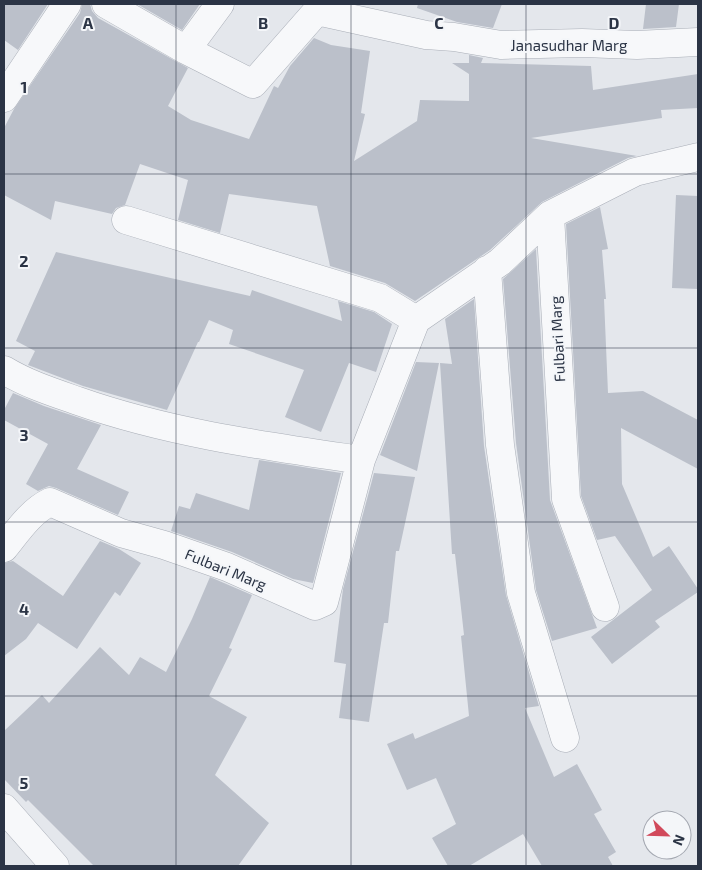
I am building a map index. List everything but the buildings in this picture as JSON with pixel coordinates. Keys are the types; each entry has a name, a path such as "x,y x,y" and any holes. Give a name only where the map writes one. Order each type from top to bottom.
{"street":[{"path":"4,98 66,4"},
{"name":"Janasudhar Marg","path":"106,4 186,50 253,84 319,7 426,35 454,37 501,45 582,43 637,45 698,42"},
{"path":"186,50 220,4"},
{"path":"126,220 380,298 416,320 500,262 550,215 635,172 698,157"},
{"name":"Fulbari Marg","path":"550,215 566,499 605,607"},
{"path":"488,270 500,445 521,593 565,738"},
{"name":"Fulbari Marg","path":"4,548 23,524 50,502 121,533 164,545 226,567 315,606 324,602 328,595 361,460 416,320"},
{"path":"4,370 24,382 90,405 181,430 243,443 361,460"},
{"path":"4,808 56,866"}]}
